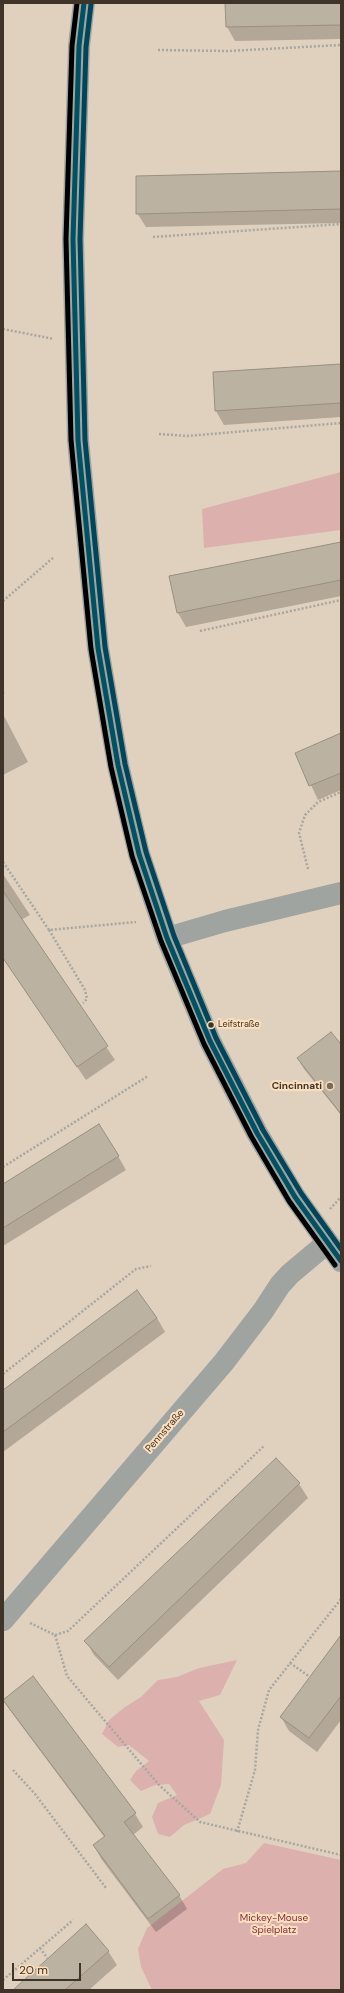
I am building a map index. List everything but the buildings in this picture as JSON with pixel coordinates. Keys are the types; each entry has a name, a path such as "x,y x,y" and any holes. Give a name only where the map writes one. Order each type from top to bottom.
{"street":[{"path":"84,3 79,46 73,238 78,440 87,550 98,648 118,765 139,854 167,938 200,1020 227,1077 257,1133 295,1197 341,1261"},
{"path":"167,938 225,921 341,893"},
{"name":"Pennstraße","path":"6,1616 224,1362 263,1311 280,1285 290,1274 327,1243"}],"path":[{"path":"158,50 228,51 341,45"},
{"path":"153,237 341,224"},
{"path":"3,329 56,339"},
{"path":"159,434 187,436 341,422"},
{"path":"3,601 54,557"},
{"path":"200,631 341,600"},
{"path":"308,869 299,833 305,815 318,802 341,792"},
{"path":"3,862 49,930 85,990 87,999 82,1003"},
{"path":"49,930 136,922"},
{"path":"3,1167 148,1076"},
{"path":"330,1209 341,1197"},
{"path":"3,1374 136,1269 151,1266"},
{"path":"6,1616 55,1635 68,1631 264,1446"},
{"path":"237,1832 255,1770 258,1730 269,1690 341,1599"},
{"path":"55,1635 67,1676 159,1785 200,1822 237,1832 341,1855"},
{"path":"290,1663 310,1677"},
{"path":"13,1770 35,1794 106,1888"},
{"path":"3,1980 73,1920"},
{"path":"40,1948 48,1959"}],"green space":[{"path":"341,472 341,530 204,548 202,509"},
{"path":"237,1660 220,1695 199,1701 224,1740 221,1785 210,1814 184,1825 170,1837 158,1834 152,1817 158,1803 177,1795 169,1784 155,1785 141,1791 130,1780 136,1771 149,1761 129,1745 118,1747 102,1734 109,1720 125,1707 141,1697 158,1680 177,1677 199,1668"},
{"name":"Mickey-Mouse Spielplatz","path":"264,1843 341,1860 341,1990 152,1990 141,1967 138,1949 147,1928 223,1869 246,1863"}],"transit line":[{"path":"77,3 72,46 66,239 71,440 91,649 111,767 132,856 161,941 204,1044 251,1136 289,1201 335,1265"},
{"path":"84,3 79,46 73,239 78,440 98,648 118,765 139,854 167,938 210,1041 257,1133 295,1197 341,1261"},
{"path":"91,4 86,47 80,239 85,440 105,647 125,764 146,852 174,936 216,1038 263,1130 301,1193 341,1249"}],"place":[{"name":"Leifstraße","path":"211,1025"},
{"name":"Cincinnati","path":"330,1086"}]}
